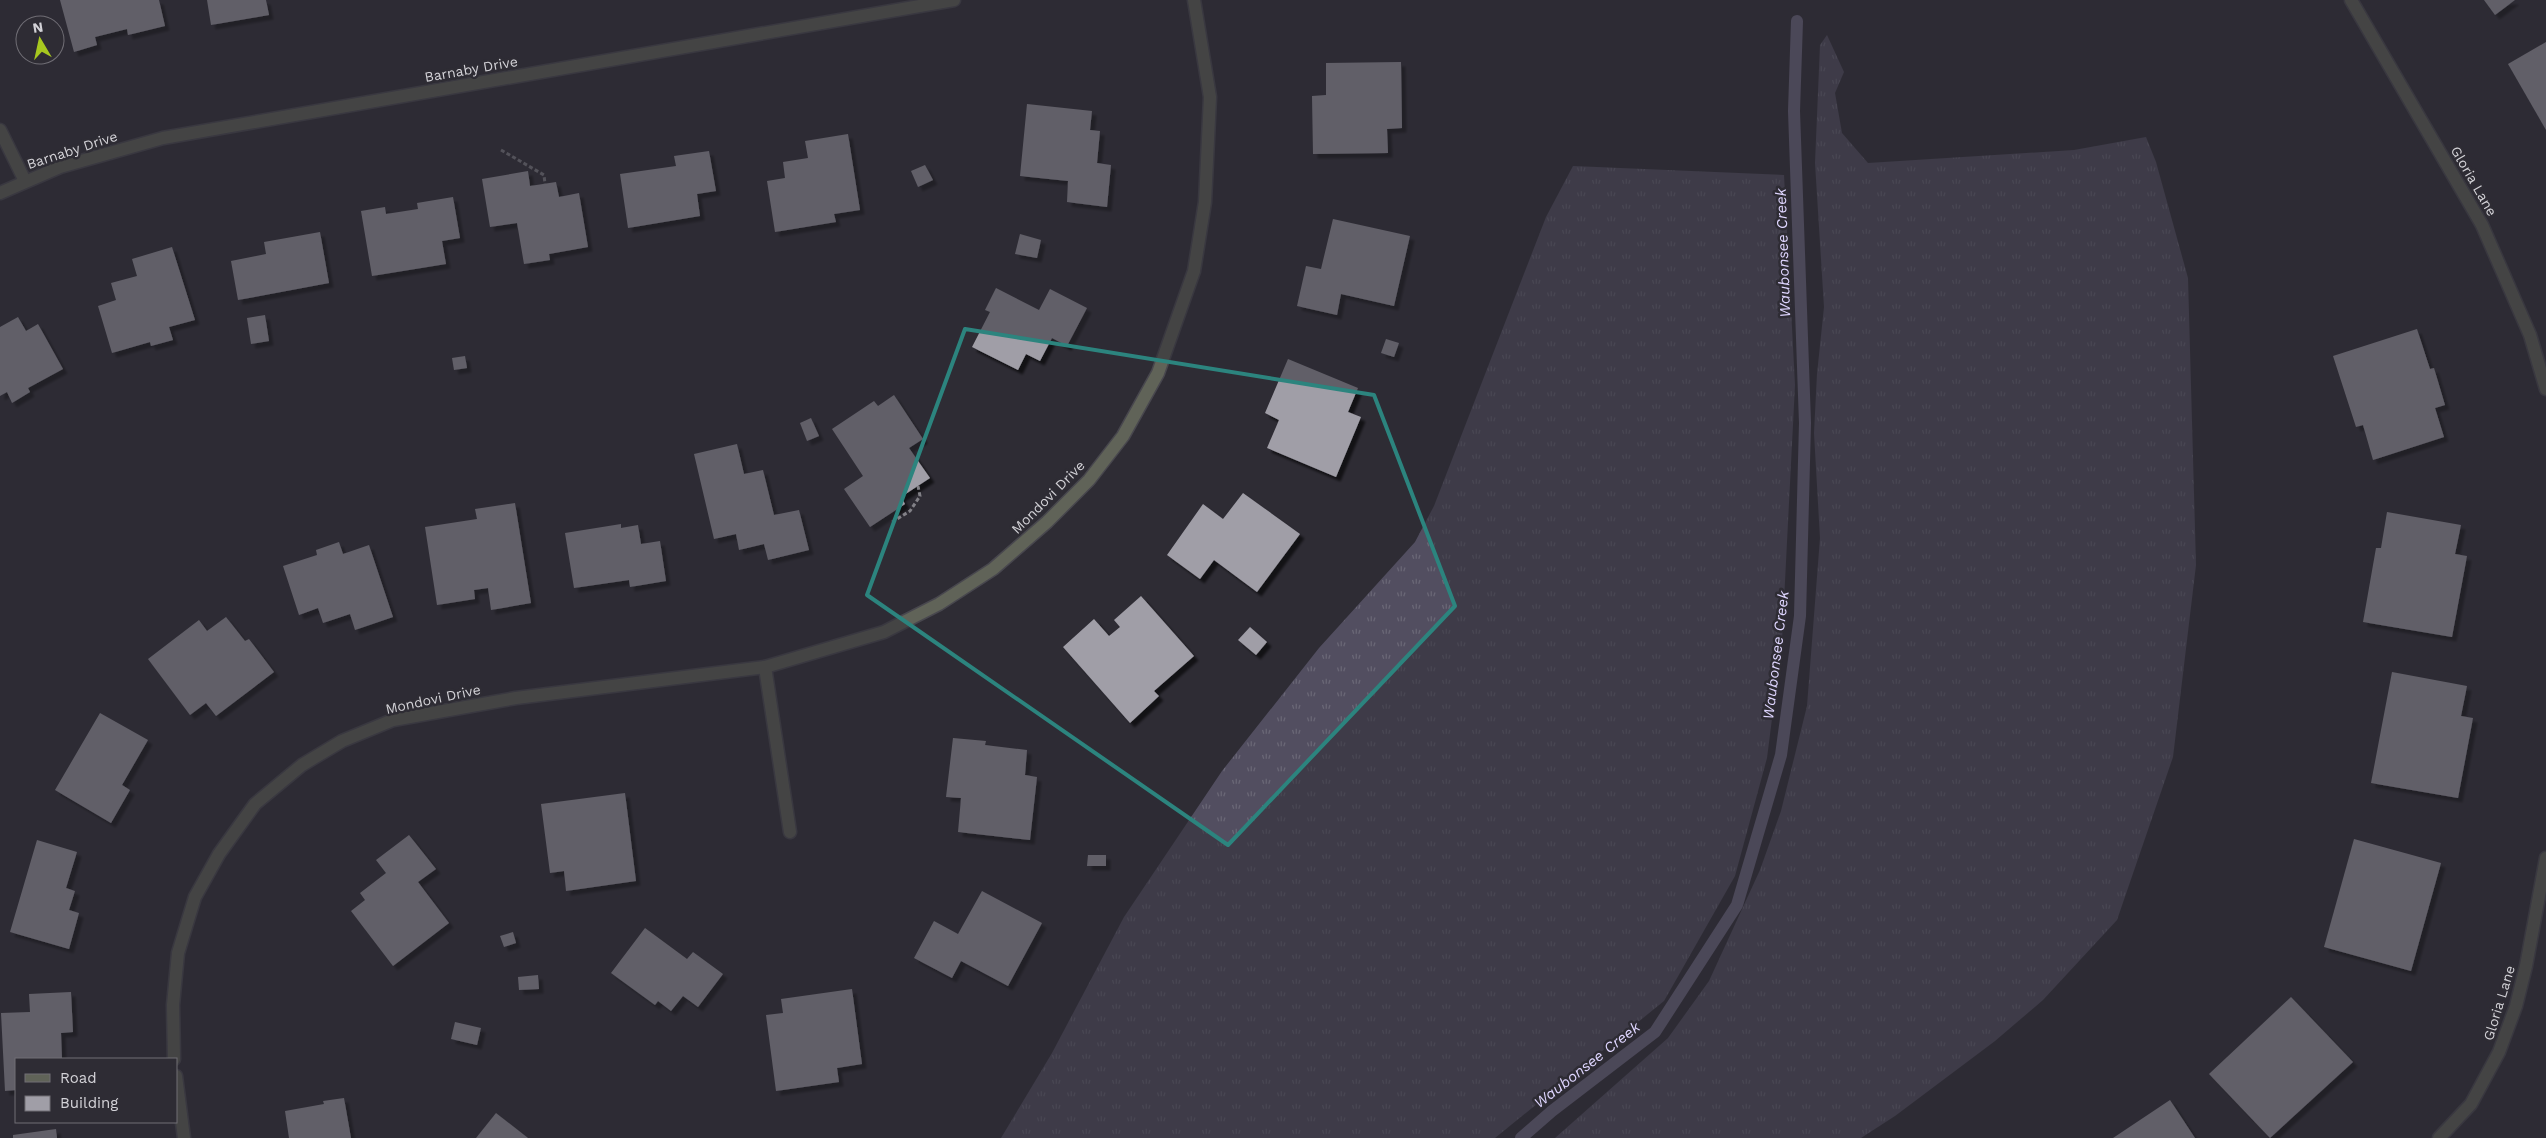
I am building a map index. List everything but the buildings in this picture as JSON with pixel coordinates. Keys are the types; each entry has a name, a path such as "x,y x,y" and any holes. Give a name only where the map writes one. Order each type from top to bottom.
{"street":[{"name":"Barnaby Drive","path":"0,193 25,181 70,164 163,138 954,0"},
{"name":"Mondovi Drive","path":"174,1058 173,1005 178,953 195,897 219,854 255,804 302,766 342,741 393,720 516,698 765,667 884,632 953,596 993,569 1047,522 1089,480 1123,436 1158,374 1194,271 1205,202 1210,97 1194,0"},
{"name":"Gloria Lane","path":"2351,0 2482,225 2530,335 2546,389"},
{"path":"0,130 25,181"},
{"path":"765,667 790,832"},
{"name":"Gloria Lane","path":"2439,1138 2470,1104 2499,1052 2516,1006 2524,974 2546,858"},
{"path":"178,1092 184,1138"}],"path":[{"path":"501,150 544,175 545,184"},
{"path":"892,522 910,510 920,496 918,486"}],"highlighted area":[{"path":"965,329 1374,395 1455,606 1228,845 867,595"}],"green space":[{"path":"1827,35 1844,72 1835,93 1842,133 1868,163 2074,150 2146,137 2156,162 2188,278 2196,565 2173,757 2117,920 2043,1000 1995,1041 1895,1116 1861,1138 1555,1138 1668,1038 1709,981 1760,870 1781,811 1807,706 1820,538 1814,433 1817,374 1824,307 1815,163 1820,45"},
{"path":"1573,166 1784,175 1795,385 1782,640 1767,758 1735,876 1664,1001 1495,1138 1001,1138 1052,1053 1124,917 1222,771 1319,648 1415,542 1434,506 1546,217"}],"waterway":[{"name":"Waubonsee Creek","path":"1521,1138 1552,1111 1655,1032 1737,905 1781,755 1800,616 1805,423 1794,111 1797,21"}]}
